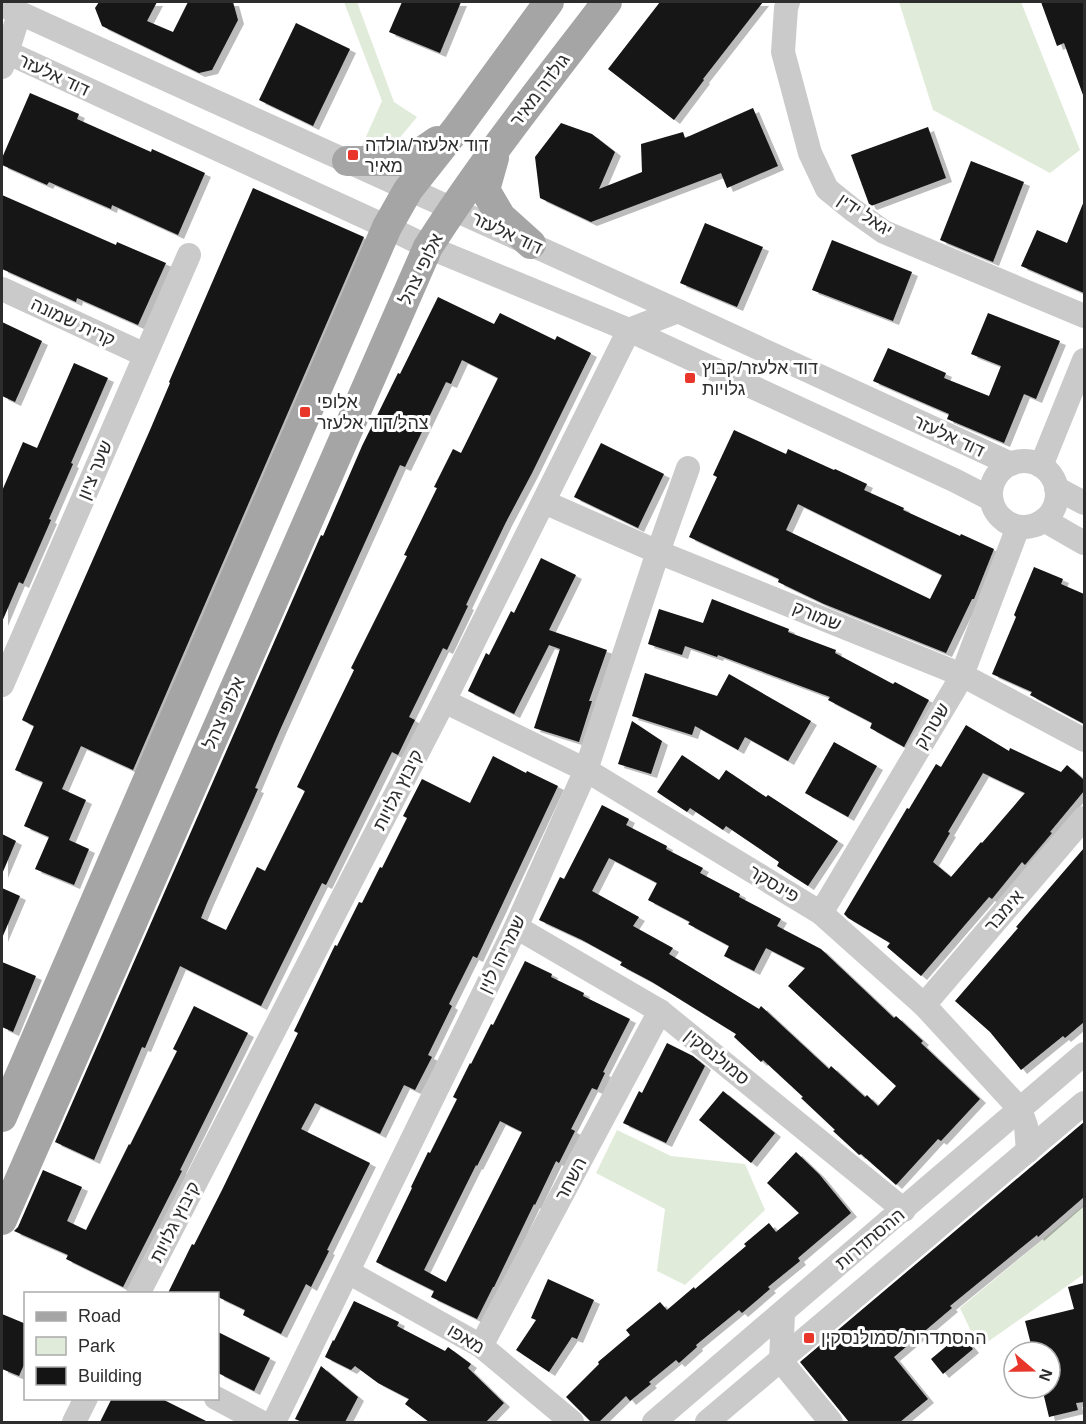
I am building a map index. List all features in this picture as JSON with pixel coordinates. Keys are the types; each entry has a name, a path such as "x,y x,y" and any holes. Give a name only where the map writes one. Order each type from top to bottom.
{"main road":[{"path":"2,1117 387,227 408,190 457,128 549,2"},
{"name":"גולדה מאיר","path":"453,208 607,2"},
{"path":"347,161 408,161 457,128"},
{"path":"497,147 485,190 501,217 531,244"},
{"name":"אלופי צהל","path":"2,1220 428,247 453,208"}],"street":[{"name":"יגאל ידין","path":"788,2 783,52 810,153 827,189 884,232 1084,316"},
{"path":"3,51 10,10"},
{"name":"דוד אלעזר","path":"10,10 408,190 453,208 1011,464"},
{"name":"דוד אלעזר","path":"3,51 428,247 629,330 991,499"},
{"name":"שער ציון","path":"2,685 189,255"},
{"name":"קרית שמונה","path":"2,289 145,355"},
{"path":"629,330 678,311"},
{"name":"קיבוץ גלויות","path":"139,1292 444,701 629,330"},
{"path":"1018,527 1036,525 1050,514 1055,506 1057,497 1053,479 1041,466 1084,360"},
{"name":"דוד אלעזר","path":"1018,527 1009,524 994,509 991,499 995,478 1011,464 1021,461 1041,466"},
{"name":"שמריהו לוין","path":"274,1422 516,927 586,770 688,468"},
{"path":"1056,488 1084,503"},
{"name":"שמורק","path":"544,502 658,552 962,675 1084,740"},
{"path":"1044,520 1084,543"},
{"name":"שטרוק","path":"821,913 962,675 1018,527"},
{"name":"פינסקר","path":"444,701 586,770 821,913 924,1005 1020,1110 1026,1126 1028,1150"},
{"name":"אימבר","path":"924,1005 1084,818"},
{"name":"סמולנסקין","path":"516,927 660,1011 903,1210"},
{"name":"השחר","path":"481,1346 660,1011"},
{"name":"ההסתדרות","path":"654,1422 1084,1054"},
{"name":"ההסתדרות","path":"707,1422 1084,1103"},
{"name":"מאפו","path":"348,1272 481,1346 572,1422"},
{"path":"783,1312 781,1361 831,1422"},
{"path":"74,1422 85,1400"},
{"path":"220,1408 261,1422"}],"green space":[{"path":"344,2 357,2 394,102 417,117 383,158 356,159 382,101"},
{"path":"899,2 1021,2 1080,150 1050,173 933,110"},
{"path":"617,1130 671,1156 745,1164 765,1210 685,1285 657,1271 665,1209 596,1173"},
{"path":"1084,1205 1084,1274 979,1348 960,1308"}],"building":[{"path":"99,2 157,2 147,21 173,32 188,2 233,2 238,20 212,70 199,73 102,26 95,8"},
{"path":"402,2 461,2 440,53 389,32"},
{"path":"660,2 763,2 674,120 608,69"},
{"path":"1041,2 1084,2 1084,95 1064,43 1057,46"},
{"path":"296,23 350,49 313,126 259,100"},
{"path":"30,93 79,114 77,119 205,173 178,235 112,205 111,209 49,182 47,185 2,165 2,158"},
{"path":"753,108 778,166 727,188 721,173 591,222 540,198 535,157 561,123 592,134 615,152 599,189 642,172 641,144 683,132 685,138"},
{"path":"928,127 946,178 871,206 851,155"},
{"path":"971,161 1024,182 993,262 940,240"},
{"path":"253,188 364,237 133,770 81,746 62,789 86,800 69,840 89,849 74,885 35,869 49,837 24,826 43,782 15,770 34,726 22,720 150,430"},
{"path":"2,195 116,245 117,242 166,263 138,325 77,298 76,302 2,269"},
{"path":"1084,201 1084,293 1021,266 1037,230 1067,243"},
{"path":"705,223 763,247 737,307 680,283"},
{"path":"832,240 912,272 893,321 812,290"},
{"path":"438,297 494,324 500,313 555,340 557,336 591,353 506,522 447,650 443,648 409,717 415,720 398,755 392,752 326,885 322,883 261,1006 180,966 145,1048 142,1047 94,1160 55,1142 321,535 323,536 362,446 398,373 400,374","holes":["462,360 498,378 461,453 453,449 434,487 437,488 404,555 407,556 351,668 354,670 297,787 305,791 265,871 257,867 226,930 201,918 258,789 255,788 280,730 400,465 405,467 446,382 451,384"]},
{"path":"988,313 1060,341 1036,399 1024,394 1004,443 947,419 949,414 873,381 888,348 946,373 944,378 989,396 1001,366 971,354"},
{"path":"2,322 42,341 15,402 2,396"},
{"path":"74,363 108,378 71,463 73,464 49,519 51,520 23,584 19,582 2,622 2,491 23,442 37,448"},
{"path":"734,430 786,454 788,449 835,469 867,484 864,490 904,508 903,510 994,549 974,599 946,653 824,604 778,582 779,579 689,537 717,477 713,475","holes":["798,504 942,575 930,599 786,530"]},
{"path":"601,443 664,474 638,528 574,497"},
{"path":"541,558 576,575 549,630 607,650 589,701 592,701 579,742 534,728 560,649 549,645 514,714 468,691 486,653 489,655 511,611 514,613"},
{"path":"1034,567 1063,579 1061,584 1084,594 1084,724 1030,695 1032,692 992,674"},
{"path":"712,599 836,650 835,653 929,700 904,747 870,728 872,723 828,700 830,697 718,655 717,657 685,646 682,655 648,644 659,609 703,623"},
{"path":"645,673 717,696 729,674 811,721 788,761 745,737 738,750 695,726 692,735 632,716"},
{"path":"632,721 662,741 651,774 618,764"},
{"path":"966,725 1009,751 1010,748 1061,772 1067,765 1084,780 1084,791 1025,865 1022,862 992,899 989,897 921,976 887,947 890,943 844,914 936,764 941,767","holes":["983,773 1025,793 951,877 933,862"]},
{"path":"834,742 877,766 848,817 805,793"},
{"path":"682,755 719,780 726,770 838,841 808,886 777,866 779,862 726,826 723,830 690,808 687,812 657,792"},
{"path":"493,756 558,786 477,958 473,956 449,1004 452,1006 428,1055 432,1057 415,1090 404,1085 380,1134 315,1103 301,1129 370,1163 311,1287 306,1284 281,1334 243,1315 245,1310 219,1297 219,1292 168,1292 222,1190 298,1033 294,1031 335,945 337,946 359,902 362,903 380,867 382,868 407,818 403,816 422,779 470,803"},
{"path":"602,805 629,819 626,825 703,868 700,873 781,919 777,926 821,949 894,1018 896,1016 923,1041 921,1043 980,1099 941,1141 938,1139 896,1185 833,1131 835,1130 801,1098 803,1097 734,1037 736,1034 620,965 622,962 539,920 560,877 564,879","holes":["609,858 657,883 648,900 729,946 724,956 754,971 766,948 805,968 788,986 896,1086 878,1106 831,1066 829,1069 761,1006 759,1009 669,954 673,948 633,926 639,917 592,891"]},
{"path":"2,834 16,841 2,874"},
{"path":"1084,848 1084,1022 1021,1070 990,1032 955,1001"},
{"path":"2,888 20,896 2,938"},
{"path":"525,961 584,993 583,996 630,1019 603,1072 605,1073 597,1090 592,1088 571,1129 575,1131 559,1163 556,1161 477,1319 431,1297 434,1291 376,1262 428,1152 430,1153 457,1099 453,1097 491,1024 493,1025","holes":["500,1121 522,1132 446,1282 424,1270"]},
{"path":"2,962 36,976 13,1032 2,1027"},
{"path":"194,1006 248,1033 123,1287 66,1259 68,1255 14,1231 18,1227 43,1170 82,1187 67,1221 86,1230 177,1051 173,1049"},
{"path":"667,1043 693,1056 705,1066 666,1143 623,1123 639,1091 642,1093"},
{"path":"723,1091 775,1133 751,1163 699,1120"},
{"path":"1084,1122 1084,1197 1038,1237 1037,1235 950,1306 952,1308 894,1357 928,1399 900,1422 849,1422 800,1362"},
{"path":"796,1152 819,1174 851,1213 798,1258 800,1261 768,1287 770,1289 742,1313 739,1310 696,1345 697,1347 679,1363 676,1360 649,1382 651,1384 630,1401 626,1396 599,1422 591,1422 566,1397 599,1364 598,1362 630,1335 626,1330 660,1302 667,1310 746,1246 744,1244 769,1223 776,1232 799,1213 767,1183"},
{"path":"548,1279 594,1300 577,1339 572,1337 549,1372 516,1350 536,1320 531,1318"},
{"path":"1084,1283 1084,1402 1076,1403 1078,1410 1049,1417 1045,1400 1062,1400 1062,1340 1030,1340 1025,1321 1074,1309 1068,1287"},
{"path":"354,1301 399,1322 397,1326 445,1351 448,1347 471,1364 468,1368 504,1403 486,1422 429,1422 405,1404 409,1399 378,1383 355,1366 351,1370 325,1357"},
{"path":"2,1314 24,1323 24,1365 19,1376 2,1369"},
{"path":"219,1332 270,1358 254,1391 219,1374"},
{"path":"961,1334 973,1349 943,1374 931,1359"},
{"path":"321,1366 358,1397 345,1422 302,1422 295,1419"},
{"path":"111,1400 164,1400 208,1422 100,1422"}],"place":[{"name":"דוד אלעזר/גולדה מאיר","path":"353,155"},
{"name":"דוד אלעזר/קבוץ גלויות","path":"690,378"},
{"name":"אלופי צהל/דוד אלעזר","path":"305,412"},
{"name":"ההסתדרות/סמולנסקין","path":"809,1338"}]}
